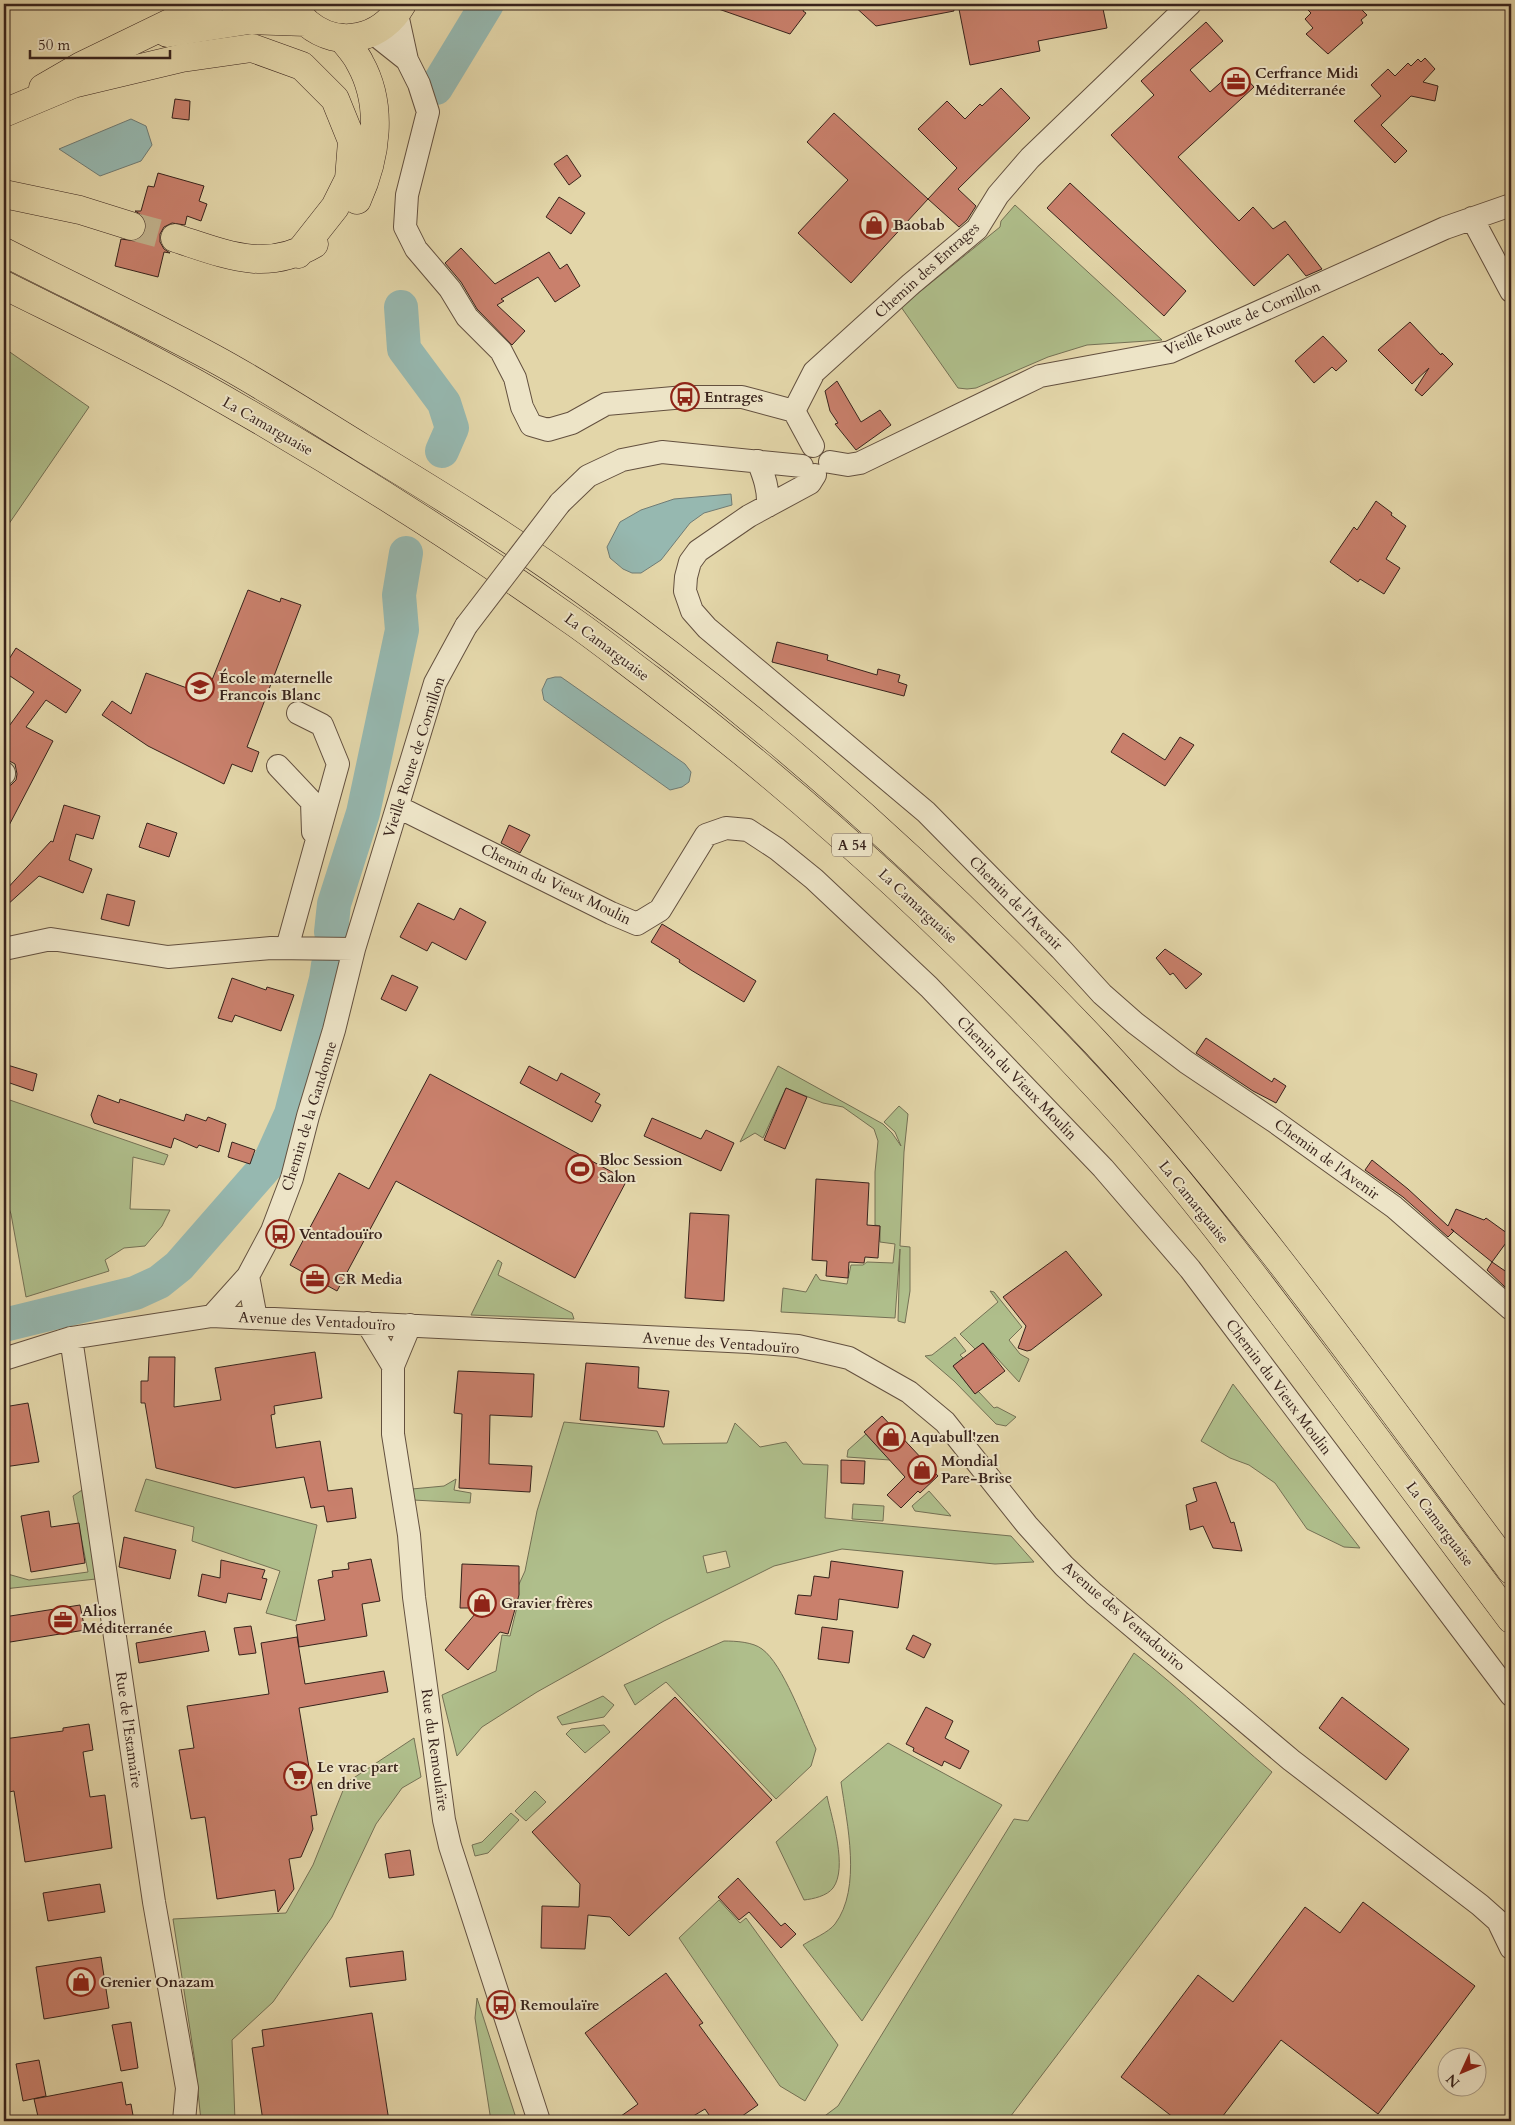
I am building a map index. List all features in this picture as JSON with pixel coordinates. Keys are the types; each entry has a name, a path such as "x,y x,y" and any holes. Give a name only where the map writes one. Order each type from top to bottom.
{"main road":[{"path":"4,112 81,66 209,4"},
{"path":"146,36 300,13 322,33 342,38 357,38 373,33 386,25 399,9"},
{"path":"175,238 242,258 255,260 278,259 298,254 327,236 350,216 366,180 374,143 375,116 372,91 360,62 342,38"},
{"path":"4,112 73,84 182,58 252,48 302,66 335,99 352,141 349,179 335,207 298,254"},
{"path":"4,194 80,210 131,226"},
{"name":"La Camarguaise","path":"4,252 217,361 469,512 593,597 709,685 797,758 967,912 1096,1044 1207,1172 1271,1251 1511,1570"},
{"name":"La Camarguaise","path":"4,285 194,382 332,463 452,539 571,620 696,714 780,782 859,851 950,935 1077,1066 1177,1179 1248,1268 1511,1619"}],"street":[{"name":"Chemin des Entrages","path":"794,411 814,372 911,284 977,229 998,195 1030,158 1190,4"},
{"path":"399,9 406,60"},
{"path":"373,33 406,60 420,84 428,112 407,195 405,227 416,248 450,289 467,317 502,352 515,378 522,406 531,425 548,430 572,423 606,404 685,397 742,397 794,411 813,446 826,449 816,468"},
{"name":"Vieille Route de Cornillon","path":"354,949 435,683 466,626 560,503 588,476 622,460 662,452 816,468 860,463 1040,376 1170,352 1445,228 1511,205"},
{"path":"1472,218 1511,291"},
{"path":"758,461 764,474 769,494 768,506"},
{"name":"Chemin de l'Avenir","path":"816,468 810,483 749,516 698,551 690,562 684,592 692,611 707,628 926,812 1061,949 1102,994 1136,1023 1186,1062 1274,1121 1394,1207 1511,1308"},
{"path":"279,948 338,764 322,725 298,713"},
{"path":"278,766 312,802 313,836 279,948"},
{"name":"Chemin du Vieux Moulin","path":"398,807 610,913 637,924 660,910 706,835 726,828 748,830 777,849 814,879 929,987 1104,1168 1190,1269 1511,1695"},
{"path":"4,949 52,939 168,956 279,948 354,949"},
{"name":"Chemin de la Gandonne","path":"212,1316 248,1276 272,1231 292,1178 308,1116 334,1030 354,949"},
{"path":"248,1276 256,1318"},
{"name":"Avenue des Ventadouïro","path":"4,1359 71,1338 212,1316 410,1325 586,1336 749,1342 798,1346 849,1358 909,1392 946,1422 1028,1525 1064,1566 1094,1594 1291,1760 1480,1905 1498,1921 1511,1948"},
{"path":"368,1323 393,1366"},
{"name":"Rue du Remoulaïre","path":"410,1325 393,1366 393,1434 408,1535 414,1597 444,1820 450,1846 539,2121"},
{"name":"Rue de l'Estamaïre","path":"71,1338 153,1892 188,2088 184,2121"}],"green space":[{"path":"1015,205 1162,340 1087,345 1048,357 976,388 958,388 901,307 1000,227 1001,221"},
{"path":"4,348 89,407 4,531"},
{"path":"778,1066 883,1124 901,1146 895,1132 884,1122 899,1106 908,1114 904,1152 900,1246 910,1247 910,1291 905,1323 898,1321 900,1249 895,1318 781,1312 783,1288 806,1292 816,1274 820,1280 847,1284 851,1265 863,1265 867,1262 893,1263 895,1244 880,1242 880,1226 875,1225 875,1172 878,1141 874,1129 843,1107 823,1103 786,1088 763,1138 755,1133 740,1142"},
{"path":"4,1098 168,1155 164,1165 133,1157 130,1209 170,1210 162,1226 145,1246 124,1248 105,1260 109,1271 26,1297 11,1214 4,1195"},
{"path":"498,1260 502,1263 498,1275 572,1313 574,1319 471,1315"},
{"path":"990,1291 994,1292 1022,1327 1009,1340 1020,1354 1029,1359 1019,1382 983,1343 975,1349 960,1334 998,1302"},
{"path":"955,1337 966,1351 960,1355 963,1358 953,1366 975,1394 978,1391 994,1408 997,1407 1016,1417 1006,1426 996,1424 954,1381 925,1356 932,1355"},
{"path":"1233,1384 1360,1548 1344,1547 1307,1529 1275,1483 1249,1465 1230,1458 1201,1441"},
{"path":"564,1422 657,1431 663,1444 727,1443 735,1423 760,1447 786,1442 803,1464 828,1465 825,1518 1011,1536 1034,1562 995,1564 842,1549 774,1566 664,1621 537,1692 482,1727 457,1756 442,1695 496,1671 502,1635 510,1636 517,1607 510,1604 525,1571 537,1511","holes":["726,1551 730,1567 707,1573 703,1556"]},
{"path":"866,1434 890,1460 847,1457 848,1450"},
{"path":"146,1479 317,1525 296,1621 266,1613 280,1571 192,1541 194,1527 135,1511"},
{"path":"456,1479 454,1490 471,1493 470,1503 413,1500 412,1489 444,1486"},
{"path":"82,1490 96,1579 4,1589 4,1573 29,1580 88,1572 73,1496"},
{"path":"929,1491 951,1516 915,1511 912,1506"},
{"path":"853,1504 884,1506 883,1521 852,1519"},
{"path":"724,1641 749,1643 762,1649 770,1657 785,1680 816,1749 811,1766 776,1799 666,1682 635,1705 624,1685"},
{"path":"1134,1653 1272,1772 1007,2121 818,2121 838,2106 1014,1819 1028,1821"},
{"path":"603,1696 614,1705 604,1717 562,1725 557,1717"},
{"path":"604,1725 610,1732 585,1753 566,1734 571,1729"},
{"path":"414,1738 421,1777 402,1788 376,1824 332,1917 273,2002 232,2040 235,2121 201,2121 195,2062 173,1919 286,1913 313,1865 346,1783"},
{"path":"888,1743 1002,1805 862,2021 803,1945 835,1924 843,1909 848,1893 850,1874 849,1836 841,1782"},
{"path":"535,1791 546,1802 526,1821 515,1811"},
{"path":"827,1796 838,1843 839,1868 837,1879 833,1888 824,1895 804,1900 776,1842"},
{"path":"511,1813 519,1820 488,1853 475,1856 472,1845 482,1842"},
{"path":"719,1900 740,1923 746,1918 838,2045 805,2101 780,2086 679,1938"},
{"path":"477,1998 517,2121 491,2121 475,2018"}],"water":[{"path":"131,119 146,126 152,145 141,161 100,176 59,149"},
{"path":"731,494 732,505 704,513 690,523 661,560 641,573 632,573 623,569 610,558 607,547 620,522 641,510 674,499"},
{"path":"561,677 685,764 691,772 689,782 682,787 670,790 544,700 542,690 547,679"}],"building":[{"path":"710,4 806,4 803,11 806,13 790,34 710,6"},
{"path":"852,4 953,4 954,11 876,26"},
{"path":"958,4 1102,4 1107,28 1038,41 1040,51 970,65"},
{"path":"1302,4 1356,4 1367,15 1361,20 1363,23 1328,54 1306,34 1313,28 1305,19 1311,13"},
{"path":"1206,22 1223,41 1190,70 1210,92 1237,68 1254,87 1178,157 1239,221 1253,207 1273,229 1285,221 1322,269 1306,276 1288,254 1254,286 1111,135 1154,95 1141,81"},
{"path":"1425,58 1435,69 1423,82 1438,86 1435,101 1411,96 1381,125 1407,151 1395,163 1354,121 1381,96 1371,85 1388,69 1395,76 1408,63 1411,66 1418,59 1421,62"},
{"path":"1001,88 1030,118 958,189 976,206 967,220 959,227 928,199 957,168 918,129 947,101 965,119 980,104 982,106"},
{"path":"175,99 190,101 189,120 172,118"},
{"path":"834,113 928,199 851,283 798,233 848,180 807,142"},
{"path":"567,155 581,176 569,185 554,164"},
{"path":"158,173 204,186 199,201 207,204 201,221 187,216 185,225 172,223 164,227 160,234 160,242 164,249 170,253 164,252 158,277 115,266 121,239 135,241 141,238 146,231 146,223 143,216 135,211 141,211 148,186 154,187"},
{"path":"1070,183 1186,291 1164,316 1047,208"},
{"path":"559,197 585,213 571,234 546,217"},
{"path":"461,248 495,284 549,252 560,269 567,264 580,286 555,302 538,277 501,299 504,301 497,305 525,331 512,345 477,309 461,282 445,263"},
{"path":"1410,322 1441,355 1442,353 1453,364 1422,396 1415,390 1429,368 1412,384 1378,350"},
{"path":"1323,336 1347,361 1336,371 1332,367 1314,383 1295,361"},
{"path":"837,381 861,422 880,410 891,425 856,450 835,424 838,423 830,411 825,391"},
{"path":"1376,501 1406,526 1386,559 1400,568 1384,594 1360,579 1358,582 1330,562 1354,527 1357,530"},
{"path":"248,590 280,602 281,598 301,605 247,747 259,752 252,772 232,764 224,784 148,746 102,715 112,701 131,714 146,673 206,695"},
{"path":"777,642 828,655 827,660 877,675 878,669 900,675 898,682 907,685 904,696 772,662"},
{"path":"16,648 81,690 66,713 46,700 26,727 53,741 4,835 4,787 11,785 16,780 17,774 15,764 4,758 4,733 34,692 4,672 4,667"},
{"path":"1123,733 1165,760 1180,737 1194,745 1165,786 1111,752"},
{"path":"64,805 100,816 93,839 76,834 69,860 92,869 83,893 39,876 6,906 4,903 4,892 51,841 53,842"},
{"path":"147,823 177,833 169,857 139,847"},
{"path":"509,825 530,835 520,853 501,843"},
{"path":"107,894 135,901 129,926 101,919"},
{"path":"418,903 454,920 460,908 486,922 466,960 432,942 427,951 400,937"},
{"path":"662,924 756,981 744,1002 691,970 679,962 680,960 651,942"},
{"path":"1165,949 1202,974 1186,989 1173,973 1170,975 1156,958"},
{"path":"392,975 418,987 406,1011 381,999"},
{"path":"232,978 266,990 267,987 294,995 281,1031 235,1015 232,1022 218,1018"},
{"path":"1206,1038 1272,1082 1274,1078 1286,1086 1276,1103 1253,1091 1196,1053"},
{"path":"4,1064 37,1074 33,1091 4,1081"},
{"path":"529,1066 557,1081 561,1073 600,1094 595,1102 601,1105 592,1122 520,1083"},
{"path":"430,1074 627,1180 575,1278 396,1181 337,1291 290,1265 339,1173 369,1189"},
{"path":"786,1088 807,1097 785,1149 764,1140"},
{"path":"98,1095 119,1103 120,1099 184,1121 186,1114 206,1121 208,1117 226,1124 219,1152 199,1145 197,1148 174,1138 171,1148 94,1123 91,1115"},
{"path":"652,1118 701,1139 706,1130 734,1143 721,1171 644,1136"},
{"path":"232,1142 255,1150 250,1164 228,1157"},
{"path":"1372,1160 1408,1189 1448,1226 1456,1209 1484,1220 1486,1218 1511,1236 1492,1262 1454,1231 1448,1237 1403,1197 1365,1170"},
{"path":"816,1179 869,1183 867,1225 880,1226 878,1258 865,1257 864,1263 849,1262 848,1278 826,1276 827,1261 812,1260"},
{"path":"690,1213 729,1215 724,1301 685,1298"},
{"path":"1066,1251 1102,1295 1031,1350 1027,1351 1018,1348 1026,1326 1003,1297"},
{"path":"1492,1262 1511,1275 1505,1287 1487,1270"},
{"path":"983,1343 1005,1371 975,1394 953,1366"},
{"path":"315,1352 322,1398 274,1406 275,1414 271,1415 276,1448 320,1441 328,1491 352,1488 356,1518 327,1522 324,1506 311,1508 304,1477 235,1488 156,1468 145,1403 141,1403 141,1381 148,1381 149,1357 175,1357 174,1407 221,1400 215,1368"},
{"path":"586,1363 639,1367 638,1388 669,1391 664,1427 580,1420"},
{"path":"458,1371 534,1374 532,1417 490,1415 489,1464 532,1466 530,1492 459,1488 462,1414 454,1413"},
{"path":"28,1403 39,1462 4,1467 4,1407"},
{"path":"882,1416 938,1476 920,1493 918,1491 901,1508 887,1495 905,1477 864,1432"},
{"path":"841,1460 865,1461 864,1484 841,1483"},
{"path":"1216,1482 1231,1523 1234,1522 1242,1551 1213,1548 1203,1526 1190,1530 1186,1505 1197,1501 1193,1488"},
{"path":"49,1511 51,1527 79,1523 85,1563 31,1572 21,1516"},
{"path":"124,1537 176,1550 170,1579 119,1567"},
{"path":"371,1559 380,1601 362,1604 367,1636 299,1647 296,1625 325,1620 318,1580 333,1577 332,1571 349,1569 348,1563"},
{"path":"221,1560 265,1570 262,1578 267,1579 261,1600 228,1593 226,1603 198,1596 202,1574 220,1578"},
{"path":"831,1561 903,1571 898,1608 839,1599 837,1620 795,1614 798,1595 811,1596 814,1576 829,1578"},
{"path":"462,1564 519,1566 519,1595 508,1634 500,1632 468,1670 445,1650 480,1608 460,1608"},
{"path":"80,1605 85,1630 4,1643 4,1617"},
{"path":"251,1626 256,1653 239,1655 234,1628"},
{"path":"822,1627 853,1631 849,1663 818,1659"},
{"path":"205,1631 209,1651 139,1663 136,1643"},
{"path":"913,1635 931,1644 924,1658 906,1649"},
{"path":"297,1637 305,1684 384,1671 388,1692 299,1708 317,1815 311,1816 313,1829 301,1857 289,1859 294,1889 278,1912 275,1890 217,1899 205,1817 191,1819 179,1750 194,1748 187,1706 269,1694 261,1643"},
{"path":"675,1697 772,1800 629,1936 610,1917 588,1915 585,1949 541,1948 542,1906 579,1907 580,1884 532,1832"},
{"path":"1342,1697 1409,1749 1386,1780 1319,1728"},
{"path":"926,1707 953,1721 945,1738 969,1751 960,1769 944,1761 942,1766 913,1751 914,1748 906,1744"},
{"path":"89,1724 93,1750 83,1752 90,1797 105,1795 112,1848 25,1862 14,1791 4,1793 4,1739 63,1731 63,1728"},
{"path":"410,1850 414,1875 389,1878 385,1854"},
{"path":"738,1878 781,1926 785,1923 796,1934 781,1948 749,1912 739,1920 718,1897"},
{"path":"100,1884 105,1912 48,1921 43,1893"},
{"path":"1363,1902 1475,1986 1378,2114 1281,2040 1219,2121 1178,2121 1121,2077 1198,1975 1233,2002 1305,1907 1340,1933"},
{"path":"403,1951 406,1980 350,1987 346,1958"},
{"path":"101,1957 109,2008 44,2019 36,1967"},
{"path":"666,1973 703,2023 699,2025 758,2105 735,2121 713,2121 705,2109 685,2121 614,2121 638,2104 585,2033"},
{"path":"372,2013 389,2121 263,2121 252,2048 264,2046 262,2030"},
{"path":"131,2022 138,2068 121,2071 112,2025"},
{"path":"39,2060 46,2096 23,2101 16,2064"},
{"path":"122,2082 126,2105 131,2104 134,2121 39,2121 34,2099"}],"waterway":[{"path":"436,88 487,4"},
{"path":"401,307 404,349 444,403 452,428 442,451"},
{"path":"331,932 334,904 363,813 402,630 399,595 406,553"},
{"path":"4,1325 135,1293 159,1282 179,1266 269,1163 291,1114 328,965"}],"tunnel":[{"path":"131,226 175,238"}],"place":[{"name":"Cerfrance Midi Méditerranée","path":"1236,82"},
{"name":"Baobab","path":"874,225"},
{"name":"Entrages","path":"685,397"},
{"name":"École maternelle Francois Blanc","path":"200,687"},
{"name":"Bloc Session Salon","path":"580,1169"},
{"name":"Ventadouïro","path":"280,1234"},
{"name":"CR Media","path":"315,1279"},
{"name":"Aquabull'zen","path":"891,1437"},
{"name":"Mondial Pare-Brise","path":"922,1470"},
{"name":"Gravier frères","path":"482,1603"},
{"name":"Alios Méditerranée","path":"63,1620"},
{"name":"Le vrac part en drive","path":"298,1776"},
{"name":"Grenier Onazam","path":"81,1982"},
{"name":"Remoulaïre","path":"501,2005"}]}
